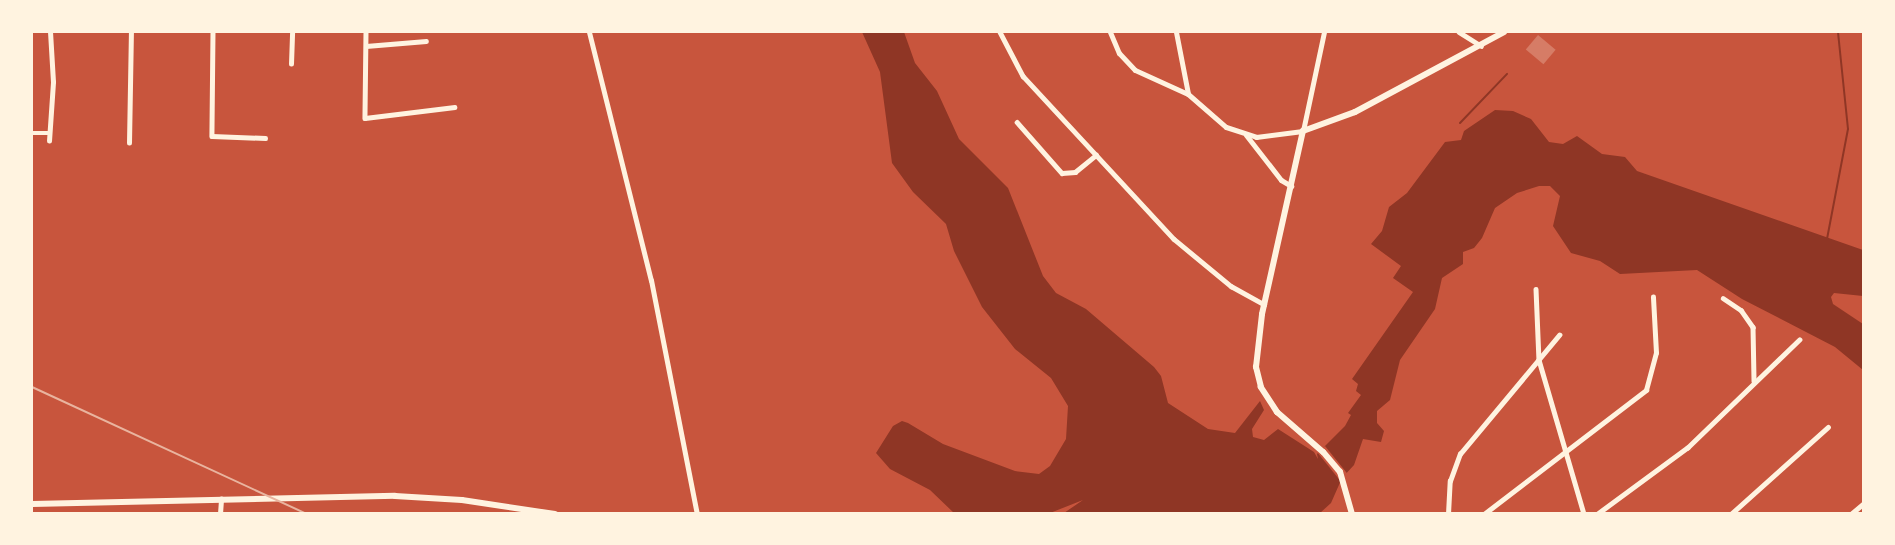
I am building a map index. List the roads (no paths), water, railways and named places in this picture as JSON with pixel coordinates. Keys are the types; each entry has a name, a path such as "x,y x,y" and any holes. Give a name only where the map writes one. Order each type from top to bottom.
{"main road":[{"path":"1352,513 1344,478 1321,450 1282,419 1261,387 1256,357 1264,304 1303,131 1355,112 1504,32"},
{"path":"32,504 412,496 555,513"}],"street":[{"path":"49,141 50,32"},
{"path":"129,143 131,32"},
{"path":"213,32 212,136 265,138"},
{"path":"291,64 292,32"},
{"path":"366,32 365,118 454,107"},
{"path":"589,32 656,304 697,513"},
{"path":"1000,32 1023,76 1189,254 1237,290 1264,304"},
{"path":"1110,32 1119,54 1135,70 1188,94 1214,120 1246,135 1274,137 1303,131 1324,32"},
{"path":"1176,32 1188,94"},
{"path":"1460,32 1481,46"},
{"path":"366,46 426,41"},
{"path":"1017,122 1062,173 1075,172 1096,155"},
{"path":"32,133 50,133"},
{"path":"1246,135 1281,180 1291,186"},
{"path":"1536,289 1539,360 1584,513"},
{"path":"1484,513 1630,405 1649,385 1656,353 1653,297"},
{"path":"1723,298 1741,310 1753,327 1754,381"},
{"path":"1448,513 1452,473 1480,428 1559,335"},
{"path":"1597,513 1687,448 1799,340"},
{"path":"1731,513 1828,427"},
{"path":"220,513 221,499"},
{"path":"1851,513 1863,503"}],"waterway":[{"path":"1827,239 1848,129 1838,32"},
{"path":"1460,123 1507,74"}],"railway":[{"path":"32,387 307,514"}]}
